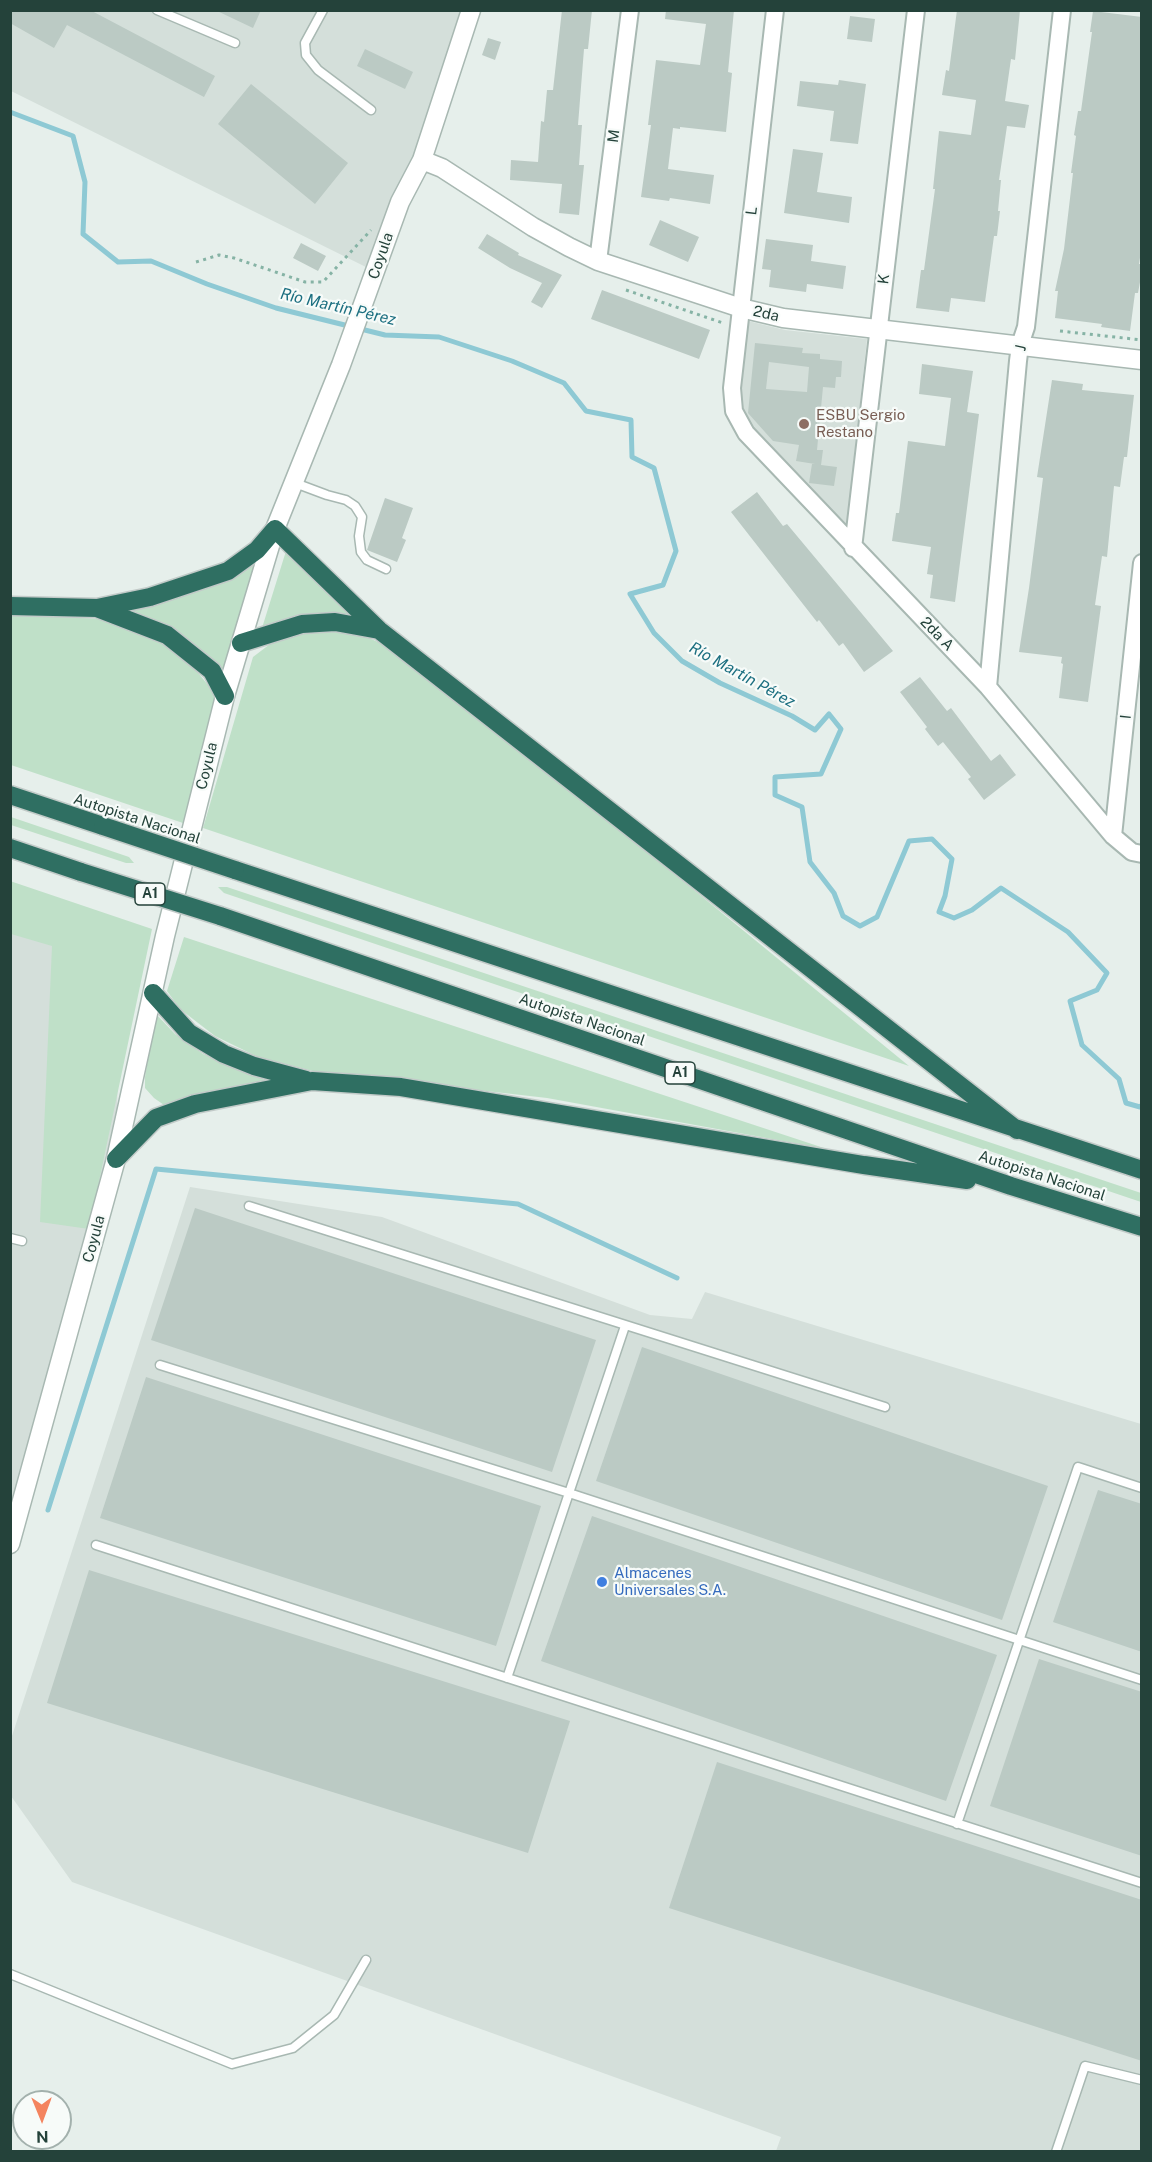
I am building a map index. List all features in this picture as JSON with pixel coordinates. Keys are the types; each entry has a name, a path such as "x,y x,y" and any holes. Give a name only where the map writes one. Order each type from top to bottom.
{"highway":[{"path":"10,606 97,608 150,597 228,571 257,550 275,529 379,630 1017,1130"},
{"path":"97,608 167,635 212,671 225,696"},
{"path":"241,643 302,624 335,622 379,630"},
{"name":"Autopista Nacional","path":"10,795 1142,1170"},
{"name":"Autopista Nacional","path":"10,848 220,916 1011,1186 1142,1227"},
{"path":"153,993 189,1033 224,1054 254,1066 312,1082 401,1087 852,1163 1011,1186"},
{"path":"116,1159 156,1118 195,1104 312,1082"}],"street":[{"name":"Coyula","path":"10,1544 116,1159 165,936 225,696 275,529 368,296 400,202 422,160 471,10"},
{"name":"M","path":"598,261 630,10"},
{"name":"L","path":"734,411 732,388 775,10"},
{"name":"K","path":"853,548 916,10"},
{"name":"J","path":"988,687 1020,345 1026,327 1062,10"},
{"name":"2da","path":"422,160 442,168 532,227 598,261 741,308 783,318 1142,360"},
{"name":"2da A","path":"734,411 746,433 853,548 988,687 1113,836 1132,852 1142,854"},
{"name":"I","path":"1113,836 1142,562"}],"lane":[{"path":"157,10 235,44"},
{"path":"323,10 304,43 306,55 318,70 371,110"},
{"path":"295,483 346,500 355,506 362,517 359,537 361,552 367,560 386,569"},
{"path":"249,1206 885,1407"},
{"path":"10,1238 22,1241"},
{"path":"507,1678 626,1326"},
{"path":"160,1365 569,1493 1142,1680"},
{"path":"957,1824 1077,1467 1142,1488"},
{"path":"96,1545 1142,1883"},
{"path":"10,1974 232,2064 293,2048 334,2015 366,1960"},
{"path":"1056,2151 1085,2066 1142,2080"}],"path":[{"path":"196,262 219,255 305,282 323,282 377,224"}],"shaded area":[{"path":"10,11 471,11 376,272 11,91"},
{"name":"ESBU Sergio Restano","path":"748,321 785,330 867,339 846,531 756,432 744,413 741,395"},
{"path":"11,933 120,965 116,1159 11,1544"},
{"name":"Almacenes Universales S.A.","path":"190,1187 382,1217 650,1315 692,1319 705,1292 1141,1424 1141,2151 776,2151 781,2137 72,1882 11,1796 11,1739"}],"green space":[{"path":"286,551 361,619 262,628"},
{"path":"260,556 224,677 193,643 128,609"},
{"path":"11,615 105,619 132,627 190,663 218,702 183,823 11,765"},
{"path":"328,630 353,631 378,642 428,679 689,886 909,1066 203,828 253,657 274,641 288,634"},
{"path":"11,817 129,857 134,863 126,863 11,825"},
{"path":"10,881 152,929 89,1229 40,1222 52,946 11,934"},
{"path":"218,887 227,887 1141,1193 1141,1202 224,893"},
{"path":"184,937 827,1149 547,1098 313,1071 258,1057 215,1036 180,1009 167,991"},
{"path":"156,1014 175,1034 203,1054 272,1083 175,1105 164,1105 145,1088"}],"building":[{"path":"10,10 90,10 215,76 204,97 67,25 54,48 10,23"},
{"path":"215,10 261,10 253,28"},
{"path":"562,10 592,10 588,49 584,49 578,125 582,125 579,165 584,165 579,215 559,213 562,184 510,180 511,160 538,162 541,121 544,122 547,90 553,90"},
{"path":"666,10 734,10 728,72 732,73 726,132 673,128 668,169 714,175 710,204 670,198 669,201 641,197 651,125 648,125 656,60 700,65 706,24 665,19"},
{"path":"957,10 1020,10 1015,60 1011,59 1005,101 1029,105 1025,128 1007,126 999,180 1001,180 998,211 1000,211 997,236 994,236 985,302 951,298 949,312 916,308 921,270 924,270 935,189 933,189 939,131 971,135 976,100 942,95 946,70 949,71"},
{"path":"1093,11 1142,17 1142,245 1139,264 1142,264 1142,271 1138,293 1135,293 1130,331 1101,327 1102,324 1055,318 1058,291 1055,291 1064,249 1073,173 1071,173 1076,136 1074,135 1078,111 1081,111"},
{"path":"850,16 875,19 872,42 847,39"},
{"path":"488,38 501,42 495,60 482,55"},
{"path":"365,49 413,72 405,89 357,66"},
{"path":"839,80 866,84 858,144 830,141 834,111 797,106 800,81 838,85"},
{"path":"251,84 348,163 315,204 218,124"},
{"path":"793,149 823,153 817,192 852,197 849,223 784,213"},
{"path":"660,220 699,237 688,262 649,245"},
{"path":"487,234 519,253 518,255 562,275 542,308 531,302 542,283 510,268 478,248"},
{"path":"766,239 813,245 811,261 846,266 843,289 807,284 806,292 769,287 771,270 762,269"},
{"path":"301,243 326,256 318,271 293,258"},
{"path":"602,290 710,330 699,359 591,319"},
{"path":"755,343 803,348 802,353 820,354 820,359 842,361 841,377 836,377 835,388 823,387 817,450 823,450 821,465 837,467 834,486 809,483 812,464 815,464 796,461 799,445 773,441 748,413","holes":["769,362 809,367 807,392 766,389"]},
{"path":"922,364 973,371 967,412 979,414 955,602 930,598 933,575 927,574 931,547 892,541 896,513 899,513 908,441 945,446 951,398 919,394"},
{"path":"1052,380 1083,384 1082,390 1134,395 1127,457 1124,457 1120,487 1114,486 1107,557 1102,556 1095,605 1101,606 1088,702 1059,698 1062,657 1019,652 1043,478 1037,477"},
{"path":"757,492 783,526 787,524 893,651 864,672 843,643 839,646 819,620 817,622 731,512"},
{"path":"385,498 413,508 402,538 406,540 397,562 367,550"},
{"path":"920,677 947,711 951,708 991,761 1000,754 1016,775 984,800 968,779 971,777 943,742 938,746 925,729 927,727 900,692"},
{"path":"195,1208 596,1340 552,1472 151,1340"},
{"path":"642,1347 1048,1486 1002,1620 596,1481"},
{"path":"146,1377 541,1506 496,1646 100,1518"},
{"path":"1098,1490 1142,1504 1142,1652 1053,1622"},
{"path":"592,1516 997,1655 946,1801 541,1661"},
{"path":"89,1570 570,1721 528,1853 47,1703"},
{"path":"1039,1659 1142,1692 1142,1856 990,1806"},
{"path":"717,1762 1142,1900 1142,2061 669,1908"}],"waterway":[{"name":"Río Martín Pérez","path":"10,112 73,136 85,182 83,234 118,262 151,261 207,284 276,308 385,335 439,337 512,361 564,383 586,411 631,420 632,457 654,468 676,551 663,585 630,594 654,633 682,661 720,683 792,716 815,730 829,714 841,729 821,774 775,777 775,795 802,807 810,862 834,893 843,916 860,926 877,917 909,841 932,839 952,859 945,896 939,912 954,918 972,910 1001,888 1068,932 1107,973 1097,990 1070,1001 1082,1045 1119,1079 1126,1103 1140,1107 1142,1105"},
{"path":"48,1510 156,1169 518,1204 677,1278"}],"place":[{"name":"ESBU Sergio Restano","path":"804,424"},
{"name":"Almacenes Universales S.A.","path":"602,1582"}]}
